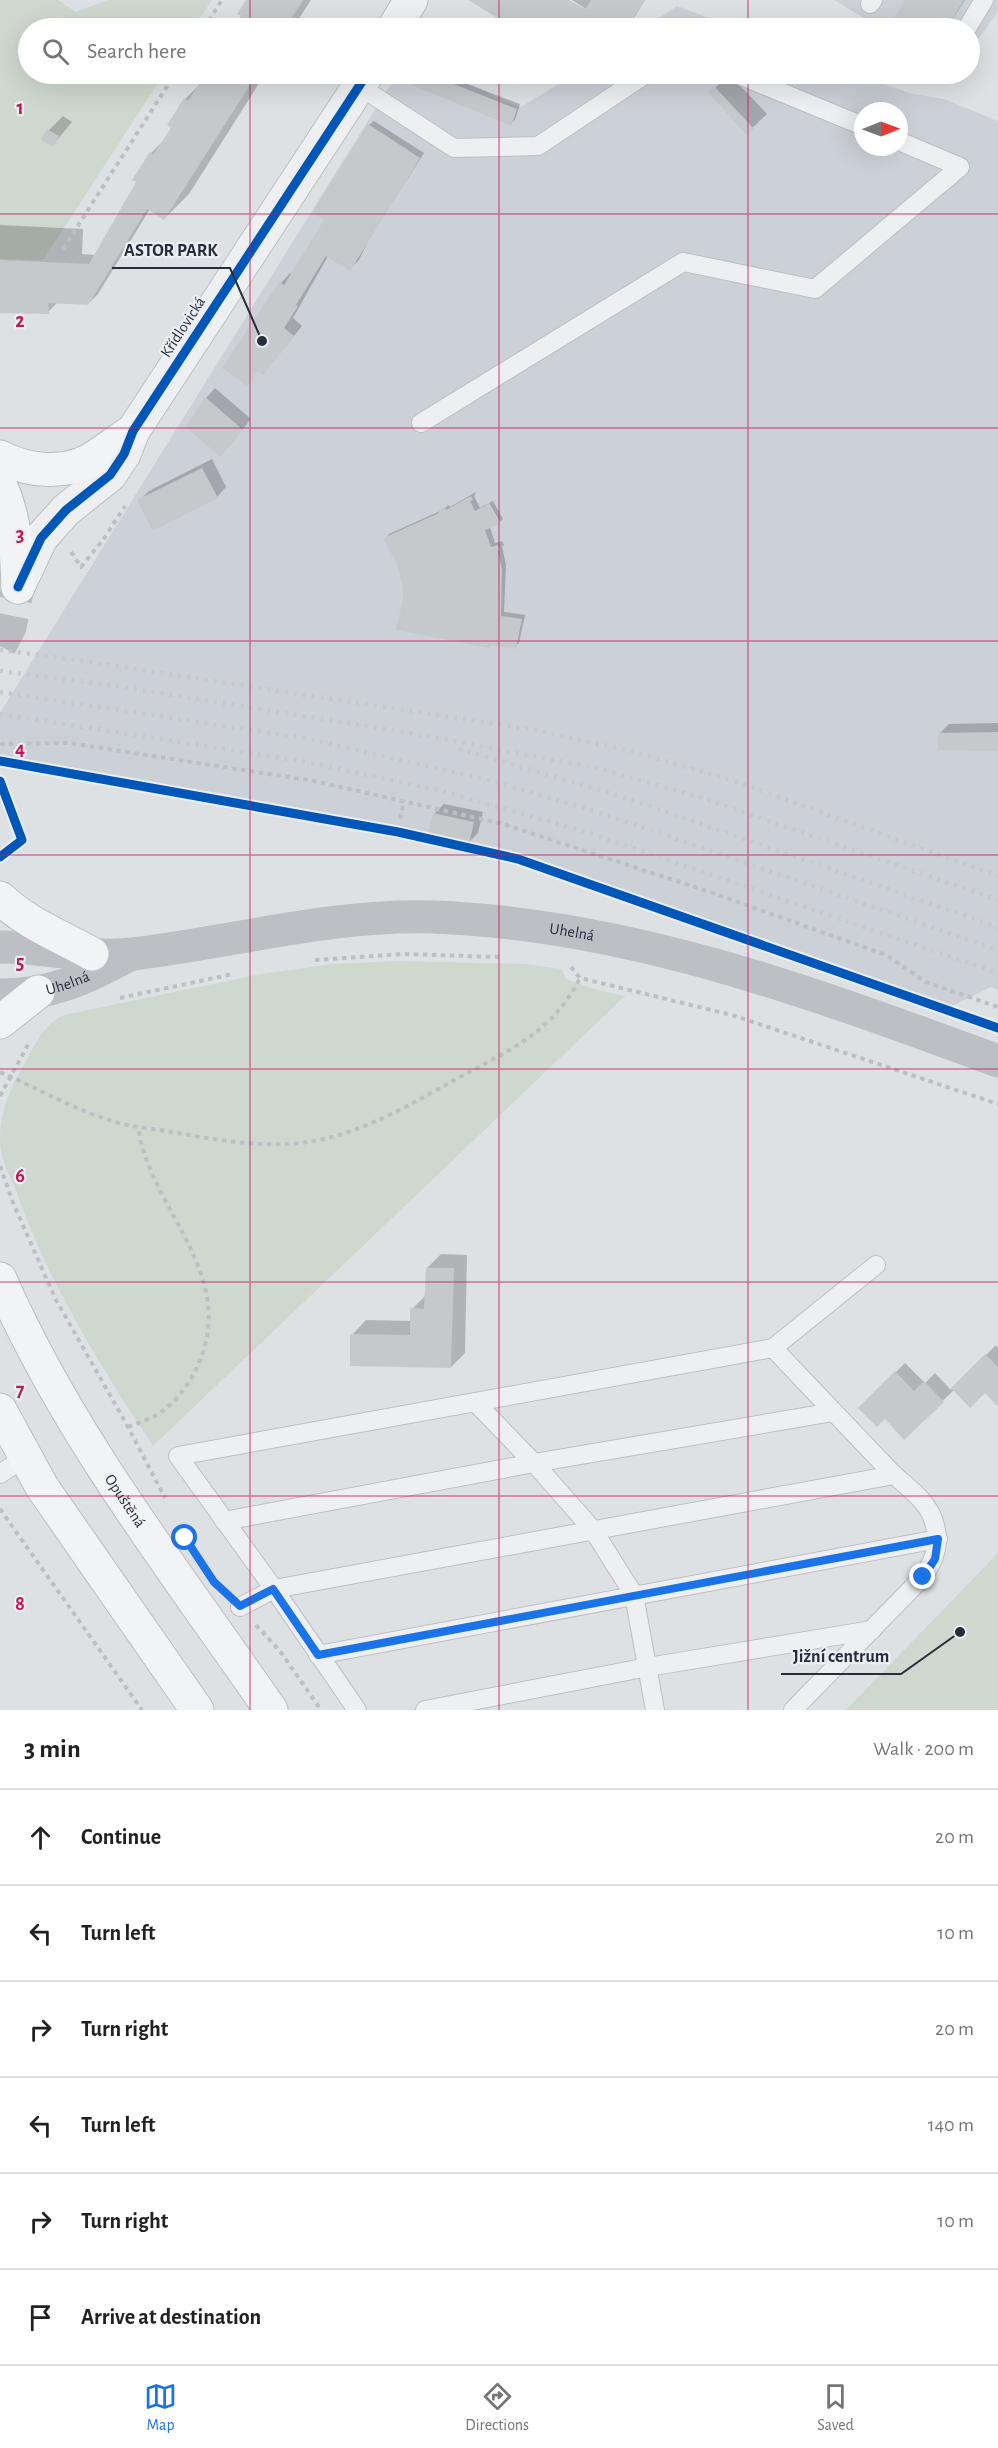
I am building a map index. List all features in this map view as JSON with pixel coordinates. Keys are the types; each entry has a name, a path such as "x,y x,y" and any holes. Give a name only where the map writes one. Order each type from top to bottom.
{"main road":[{"path":"0,457 25,467 46,470 68,468 89,460 133,431"},
{"path":"0,484 11,514 15,536 18,587"},
{"path":"0,898 12,910 37,926 92,954"},
{"name":"Uhelná","path":"0,947 130,955 338,921 432,917 529,925 669,952 806,993 998,1061"},
{"name":"Uhelná","path":"0,995 38,993 84,979 130,955"},
{"path":"0,1022 38,993"},
{"name":"Opuštěná","path":"0,1279 18,1320 98,1461 271,1710"},
{"path":"0,1410 12,1465 42,1486 197,1710"}],"street":[{"path":"400,18 411,0"},
{"name":"Křídlovická","path":"18,587 41,538 66,510 110,475 124,454 133,431 360,84"}],"lane":[{"path":"973,18 984,0"},
{"path":"368,84 454,148 538,147 631,84"},
{"path":"761,84 854,122"},
{"path":"421,423 683,262 815,289 960,167 908,145"},
{"path":"357,1710 178,1456 476,1404 773,1348 876,1265"},
{"path":"773,1348 894,1475 927,1504 938,1539 935,1559 923,1577 793,1710"},
{"path":"476,1404 534,1463 593,1530 634,1595 655,1710"},
{"path":"224,1521 534,1463 833,1412"},
{"path":"240,1606 273,1589 894,1475"},
{"path":"318,1655 938,1539"},
{"path":"425,1710 648,1668 872,1630"}],"path":[{"path":"210,18 222,0"},
{"path":"63,249 169,84"},
{"path":"81,567 103,540 129,500"},
{"path":"0,744 69,743 314,781 503,824 717,895 886,955 926,982 998,1007"},
{"path":"0,761 378,828 518,859 730,934"},
{"path":"0,781 22,840 0,857"},
{"path":"400,819 404,800"},
{"path":"306,961 404,954 507,957"},
{"path":"568,965 574,968 580,978 732,1015 998,1104"},
{"path":"116,999 238,972"},
{"path":"0,1072 39,1092 112,1121 216,1140 300,1143 348,1132 433,1092 537,1034 573,992 580,978"},
{"path":"0,1096 33,1037"},
{"path":"128,1427 158,1414 180,1394 197,1369 206,1346 210,1321 206,1294 198,1266 176,1217 148,1165 140,1145 138,1127"},
{"path":"0,1166 14,1205 55,1298 128,1427 170,1508"},
{"path":"0,1509 142,1710"},
{"path":"240,1606 280,1651 321,1710"}],"shaded area":[{"path":"0,0 58,0 76,12 108,0 212,0 200,18 18,18 18,84 157,84 43,260 0,259"},
{"path":"834,0 998,0 998,11 980,37 980,18 864,18"},
{"path":"677,6 709,18 659,18"},
{"path":"391,84 467,84 521,107 559,84 884,84 913,94 944,99 998,121 998,990 991,987 952,1006 513,854 228,795 8,760 0,754 0,713"},
{"path":"399,961 524,964 562,969 566,979 594,989 625,996 153,1446 96,1357 62,1296 32,1232 5,1165 0,1143 2,1120 14,1082 41,1035 51,1023 64,1015 261,974 333,964"},
{"path":"998,1553 998,1710 846,1710"}],"building":[{"path":"246,0 303,0 291,18 240,18 241,16 237,14"},
{"path":"468,0 569,0 585,9 591,0 645,0 633,18 498,18"},
{"path":"905,0 964,0 953,18 894,18"},
{"path":"199,84 251,84 164,220 147,209 88,305 48,303 49,314 0,313 0,260 89,264 136,182 132,180 150,152 153,155 171,128 167,125 184,98 188,101"},
{"path":"410,84 453,84 517,109 511,126"},
{"path":"714,86 754,129 747,135 708,92"},
{"path":"368,124 420,158 350,271 326,256 284,328 294,336 263,375 258,371 247,386 222,368 279,282 284,285 324,220 312,212"},
{"path":"47,129 59,136 53,147 41,140"},
{"path":"205,397 243,430 220,457 186,427"},
{"path":"202,468 218,498 153,531 137,500"},
{"path":"471,496 473,500 470,501 475,511 488,504 500,524 485,530 491,547 498,545 500,550 498,551 502,570 501,616 522,619 516,649 490,645 489,648 396,630 403,599 402,583 397,564 383,538 439,513 445,508 446,510"},
{"path":"998,732 998,751 938,750 938,733"},
{"path":"433,813 474,822 469,844 428,835"},
{"path":"426,1268 454,1268 451,1368 350,1366 350,1334 410,1335 410,1308 424,1309"},
{"path":"985,1354 998,1367 998,1406 985,1393 970,1408 951,1388"},
{"path":"895,1371 914,1391 924,1381 944,1402 904,1440 885,1419 877,1427 858,1408"}],"tunnel":[{"path":"0,646 10,627 18,587"}],"railway":[{"path":"0,650 535,730 635,752 740,783 998,876"},
{"path":"0,671 116,686 428,736 601,769 705,799 998,900"},
{"path":"0,692 303,738 492,781 607,815 998,950"},
{"path":"0,714 301,761 438,790 586,832 998,973"},
{"path":"459,749 623,797 998,927"}],"cycle path":[{"path":"18,587 41,538 66,510 110,475 124,454 133,431 360,84"},
{"path":"0,761 398,832 518,859 998,1028"},
{"path":"0,781 22,840 0,857"}],"place":[{"name":"ASTOR PARK","path":"262,341"},
{"name":"Jižní centrum","path":"960,1632"}],"route":[{"path":"185,1538 214,1582 240,1606 273,1589 318,1655 938,1539 935,1559 923,1577"}]}
